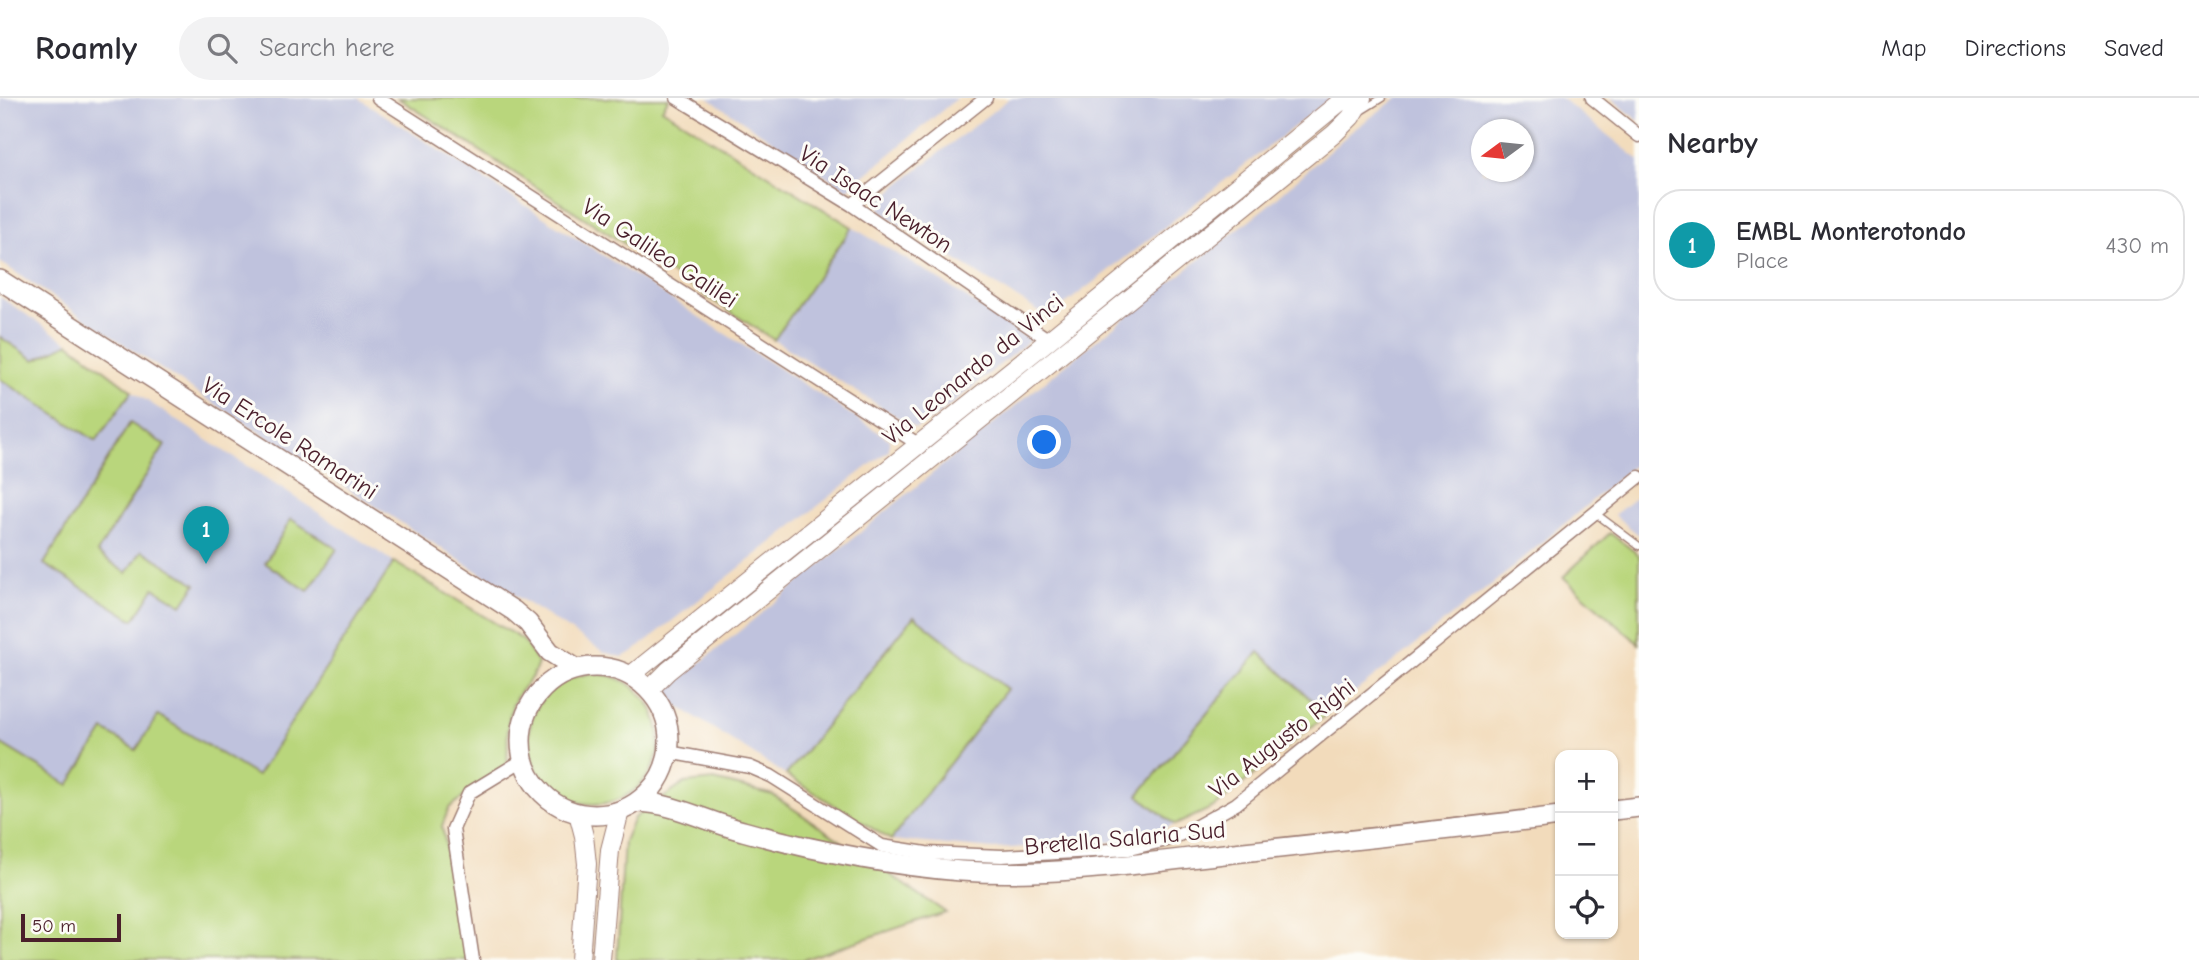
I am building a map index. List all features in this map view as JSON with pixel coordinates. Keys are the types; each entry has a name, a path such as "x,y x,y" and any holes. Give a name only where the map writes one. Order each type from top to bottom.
{"main road":[{"name":"Via Leonardo da Vinci","path":"630,676 1049,340 1345,98"},
{"name":"Via Leonardo da Vinci","path":"649,690 668,671 1334,134 1351,117 1362,98"},
{"name":"Via Ercole Ramarini","path":"0,280 514,611 528,623 545,647 577,668"},
{"path":"544,687 547,663 545,647"},
{"path":"595,667 613,669 630,676 649,690 662,710 668,732 668,752 661,773 651,789 628,807 599,815 578,813 559,806 543,794 531,779 523,760 520,740 523,721 531,702 544,687 560,675 577,668 595,667"},
{"name":"Bretella Salaria Sud","path":"661,773 674,796 699,816"},
{"name":"Bretella Salaria Sud","path":"628,807 668,806 739,830 813,850 909,866 1004,872 1120,866 1555,817"},
{"path":"601,960 610,850 628,807"},
{"path":"1618,809 1639,807"},
{"path":"578,813 587,864 579,960"}],"street":[{"name":"Via Galileo Galilei","path":"378,98 918,444"},
{"name":"Via Isaac Newton","path":"677,98 852,205 1049,340"},
{"path":"852,205 986,98"},
{"path":"1592,98 1639,135"},
{"name":"Via Augusto Righi","path":"668,752 737,764 771,776 872,841 891,849 1002,856 1108,851 1167,840 1197,827 1236,804 1639,477"},
{"path":"473,960 453,828 469,793 523,760"}],"lane":[{"name":"Via Leonardo da Vinci","path":"1351,117 1382,98"},
{"path":"1595,513 1639,546"}],"shaded area":[{"path":"0,98 358,98 889,439 889,450 634,651 622,657 604,652 196,392 0,262"},
{"path":"708,98 957,98 847,190"},
{"path":"1010,98 1331,98 1055,312 1046,316 895,222 881,211 879,203 899,184"},
{"path":"1397,98 1561,98 1639,160 1639,461 1506,573 1327,714 1259,652 1138,795 1175,825 1126,841 994,849 891,840 1007,690 914,616 786,775 661,695 1064,366 1266,207 1352,131"},
{"path":"1611,98 1639,98 1639,121 1635,118"},
{"path":"852,227 929,273 1030,340 936,417 915,428 774,340"},
{"path":"0,297 69,343 35,360 0,337"},
{"path":"0,379 96,441 132,391 394,562 257,776 158,715 136,750 104,730 70,785 0,743"},
{"path":"1639,495 1639,535 1614,515"}],"green space":[{"path":"398,98 669,98 662,109 852,227 774,340"},
{"path":"0,337 35,360 69,343 132,391 96,441 0,379"},
{"path":"130,423 165,445 97,553 127,573 142,550 196,584 182,605 154,588 134,620 44,564"},
{"path":"291,519 337,549 308,591 265,563"},
{"path":"1610,533 1639,555 1639,644 1563,577"},
{"path":"394,562 523,640 538,663 512,708 508,724 507,765 449,808 442,826 468,960 0,960 0,743 69,785 104,730 136,750 158,715 257,776"},
{"path":"914,616 1007,689 891,840 786,775"},
{"path":"1259,652 1327,714 1216,806 1175,825 1138,795"},
{"path":"594,674 619,679 640,693 654,714 659,739 654,764 640,785 619,799 594,804 569,799 548,785 534,764 529,739 534,714 548,693 569,679"},
{"path":"714,780 773,795 945,912 802,960 617,960 624,841 634,818 685,783"}],"place":[{"name":"EMBL Monterotondo","path":"206,564"}]}
